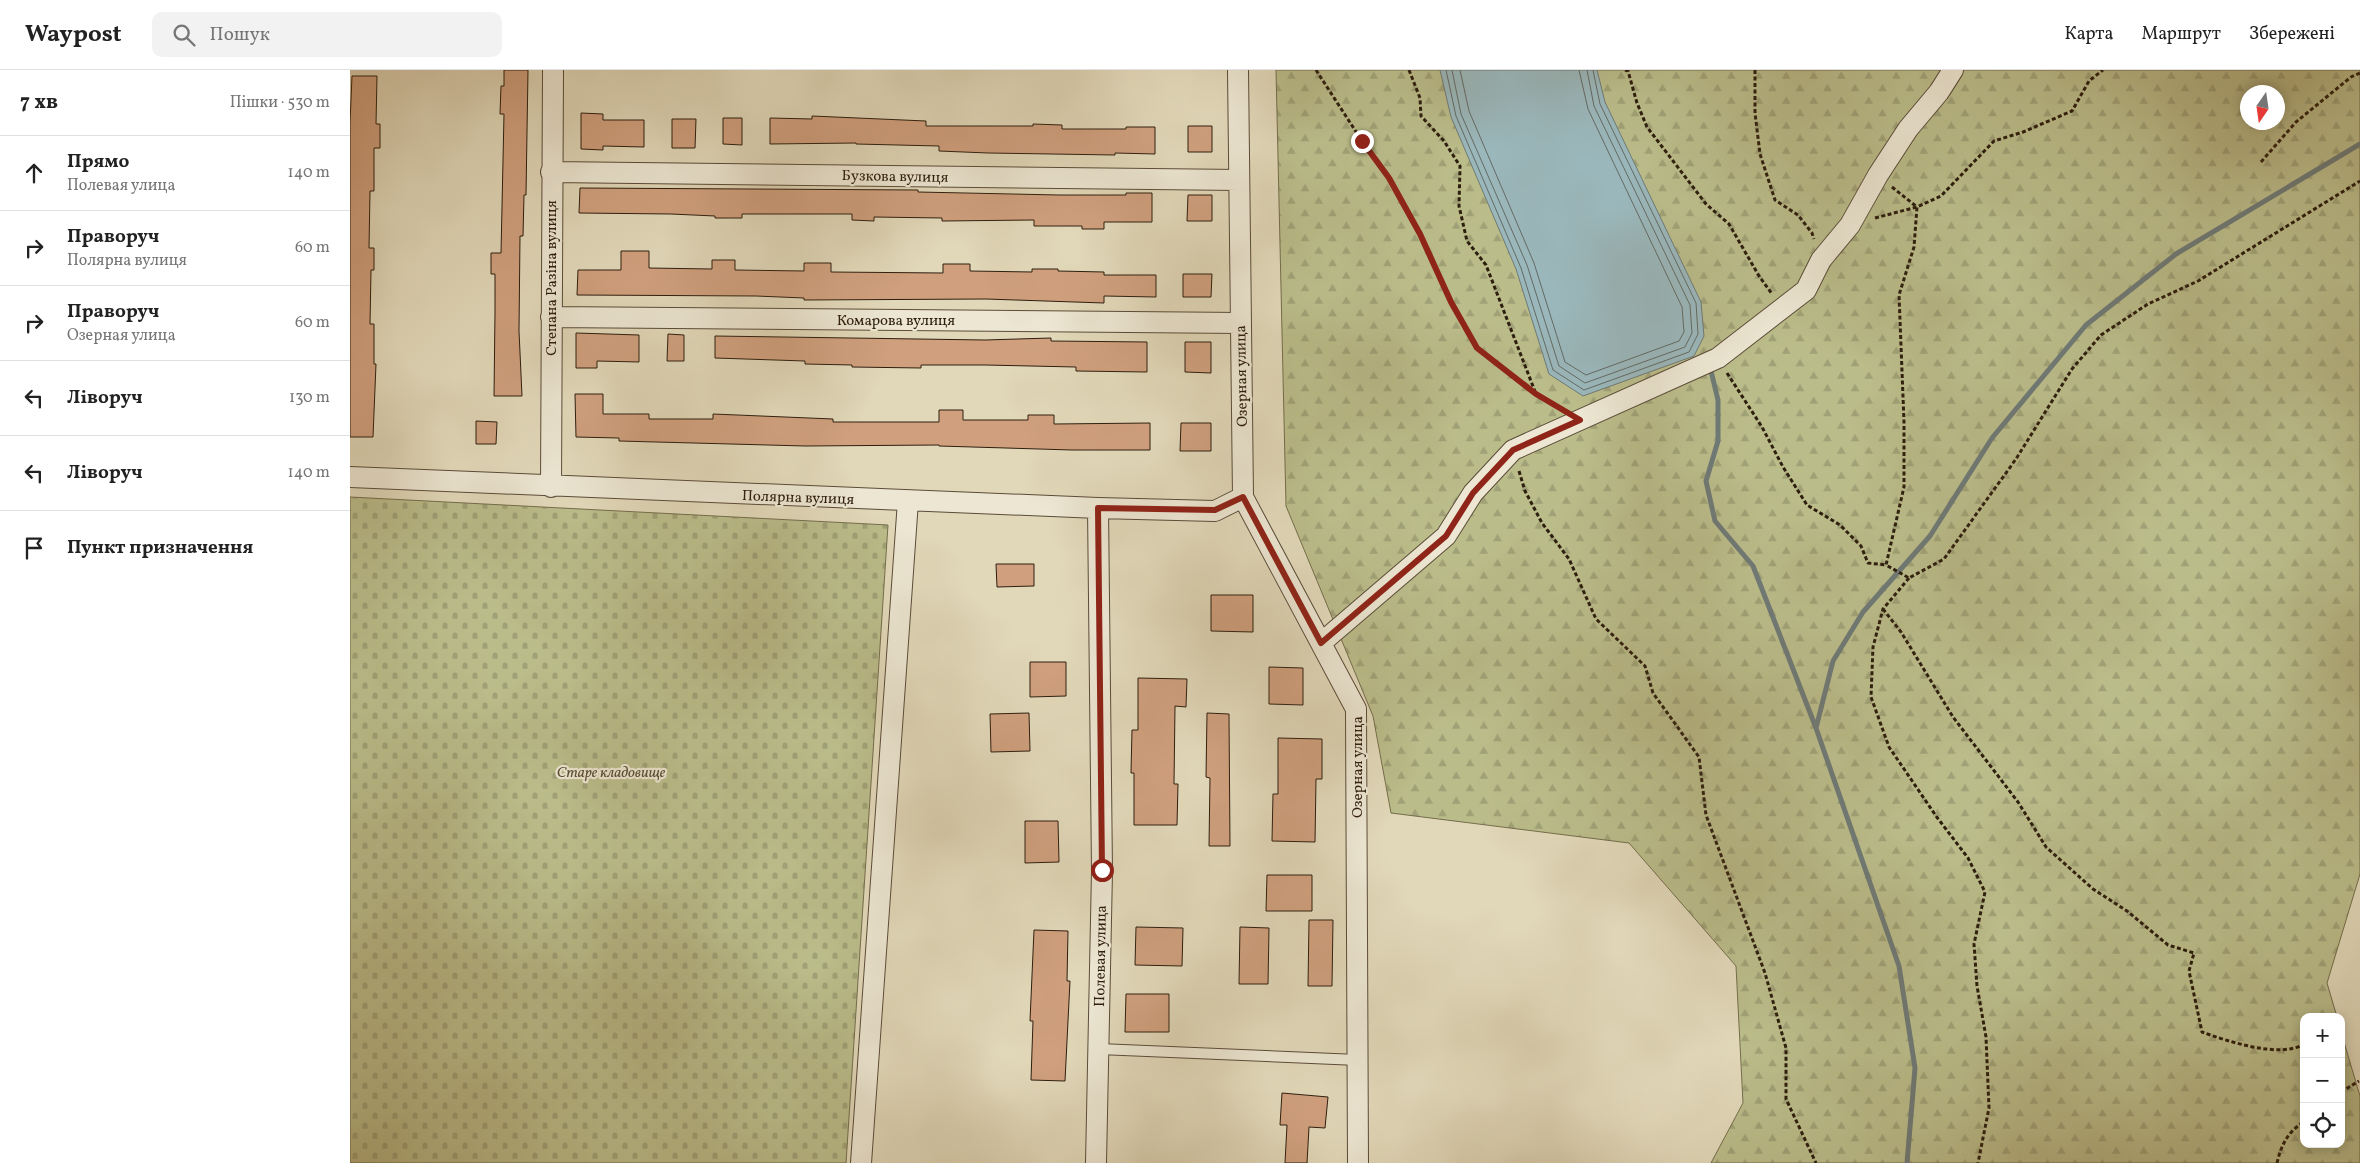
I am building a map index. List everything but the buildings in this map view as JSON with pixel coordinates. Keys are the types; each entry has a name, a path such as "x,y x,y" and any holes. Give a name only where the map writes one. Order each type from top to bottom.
{"street":[{"name":"Степана Разіна вулиця","path":"551,486 551,172 553,70"},
{"name":"Озерная улица","path":"1238,70 1243,497 1356,708 1358,1163"},
{"path":"1321,643 1446,536 1473,493 1513,450 1718,358 1806,290 1821,260 1850,225 1878,175 1908,129 1940,92 1953,70"},
{"name":"Бузкова вулиця","path":"551,172 1239,180"},
{"name":"Комарова вулиця","path":"551,317 1241,323"},
{"name":"Полярна вулиця","path":"350,477 908,502 1098,508 1215,510 1243,497"},
{"path":"862,1163 908,502"},
{"name":"Полевая улица","path":"1096,1163 1102,870 1098,508"}],"lane":[{"path":"1098,1049 1358,1060"}],"path":[{"path":"1316,70 1362,141 1389,178 1420,234 1451,302 1477,348 1536,394 1580,420"},
{"path":"1409,70 1420,98 1421,116 1444,141 1460,166 1458,206 1467,242 1486,265 1536,394"},
{"path":"1625,70 1628,71 1637,103 1647,127 1706,204 1728,224 1759,276 1773,295"},
{"path":"1755,70 1755,113 1760,154 1775,200 1798,215 1812,232 1821,260"},
{"path":"1850,225 1917,206 1941,196 1994,140 2023,132 2072,111 2089,81 2103,70"},
{"path":"2261,162 2296,122 2351,76 2360,73"},
{"path":"1878,175 1917,206"},
{"path":"1978,1163 1989,1108 1986,1036 1977,986 1974,944 1985,892 1968,858 1936,816 1889,747 1871,696 1873,647 1883,609 1909,578 1944,559 2016,459 2072,369 2101,336 2148,304 2198,281 2360,181"},
{"path":"1886,565 1904,488 1904,422 1899,295 1914,247 1917,206"},
{"path":"1718,358 1762,427 1782,467 1807,505 1845,530 1861,546 1868,563 1886,565 1909,578"},
{"path":"1513,450 1525,491 1542,524 1569,560 1596,619 1645,666 1653,693 1699,757 1706,815 1765,973 1782,1030 1786,1048 1786,1099 1816,1163"},
{"path":"1883,609 1901,632 1953,717 2018,802 2046,847 2092,889 2127,911 2168,945 2194,953 2189,971 2202,1032 2239,1045 2294,1050 2300,1046"},
{"path":"2345,1090 2359,1081"},
{"path":"2277,1163 2282,1144 2300,1124"}],"green space":[{"path":"1276,70 2360,70 2360,874 2327,983 2336,1013 2300,1013 2300,1148 2345,1148 2345,1045 2360,1096 2360,1163 1711,1163 1743,1103 1736,966 1629,843 1391,813 1373,716 1286,506"},
{"name":"Старе кладовище","path":"350,497 888,525 846,1163 350,1163"}],"water":[{"path":"1440,70 1597,70 1605,102 1701,302 1704,336 1694,356 1583,396 1549,374 1516,269 1451,117"}],"waterway":[{"path":"1816,728 1833,661 1863,612 1930,536 1992,438 2086,325 2176,254 2360,144"},
{"path":"1707,368 1711,371 1718,400 1718,441 1706,481 1715,521 1753,566 1816,728 1899,966 1915,1068 1907,1163"}],"route":[{"path":"1102,870 1098,508 1215,510 1243,497 1321,643 1446,536 1473,493 1513,450 1580,420 1536,394 1477,348 1451,302 1420,234 1389,178 1362,141"}]}
